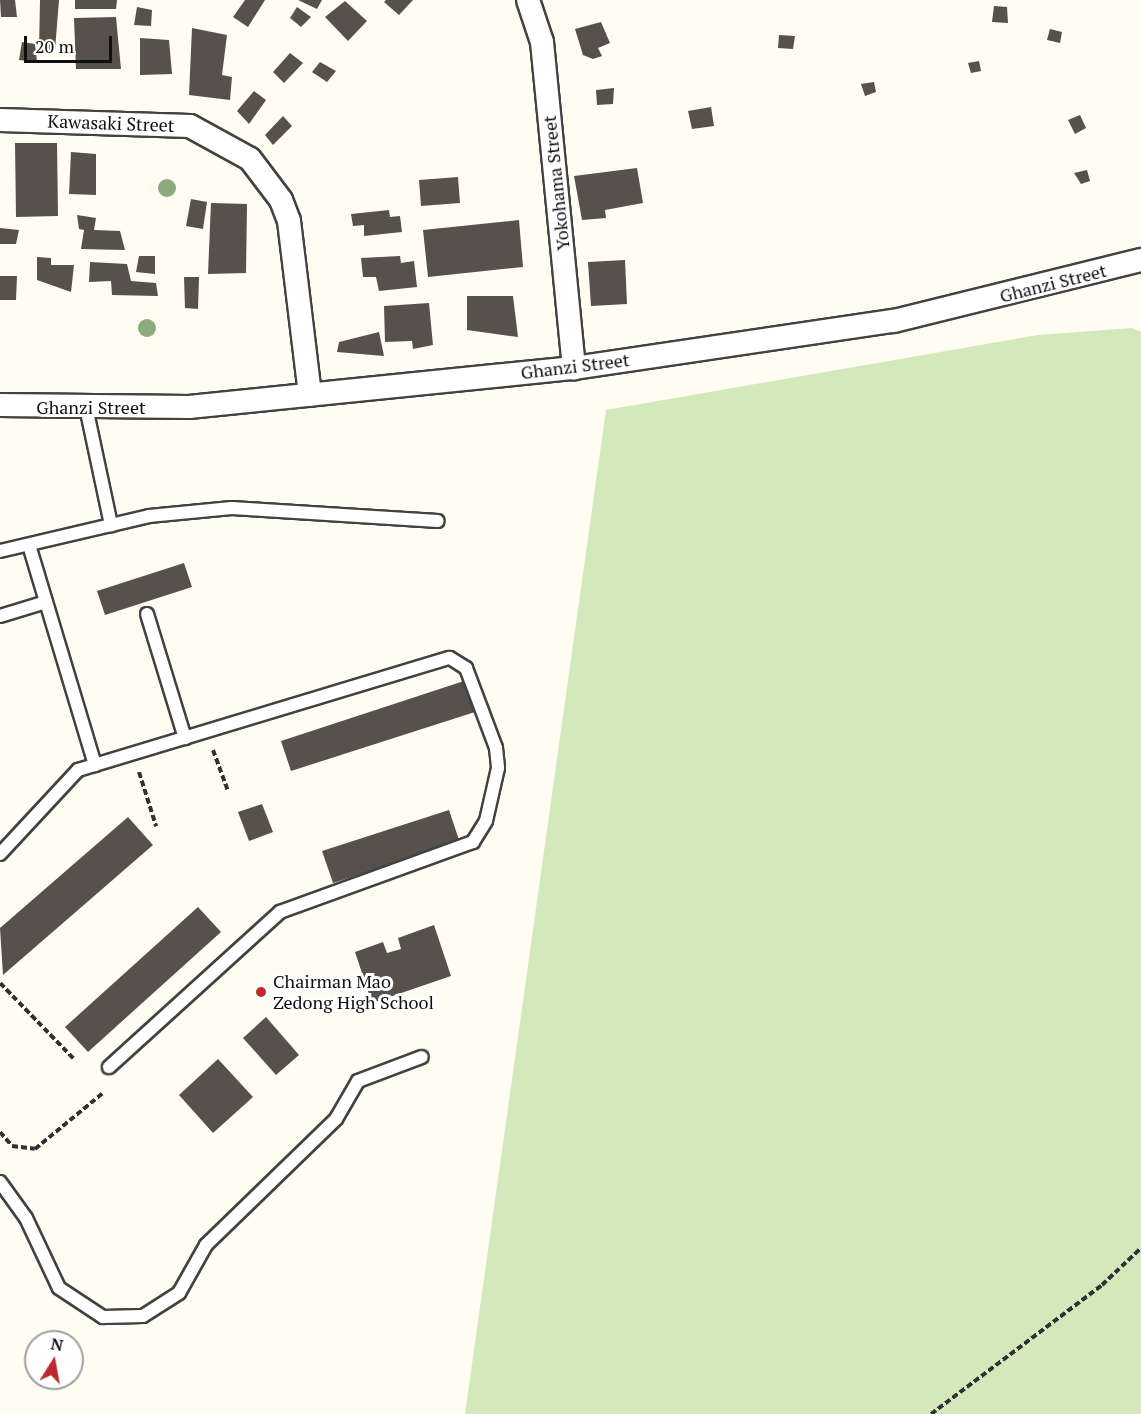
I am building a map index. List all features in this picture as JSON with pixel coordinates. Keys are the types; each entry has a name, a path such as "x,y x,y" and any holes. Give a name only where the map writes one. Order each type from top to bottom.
{"street":[{"name":"Yokohama Street","path":"528,0 542,42 574,368"},
{"name":"Kawasaki Street","path":"0,120 190,126 250,159 281,200 289,221 310,395"},
{"name":"Ghanzi Street","path":"0,405 87,408 189,407 574,368 894,321 1141,260"}],"lane":[{"path":"87,408 111,525"},
{"path":"0,551 111,525 232,508 438,521"},
{"path":"29,545 95,765"},
{"path":"0,616 46,602"},
{"path":"147,614 185,738"},
{"path":"0,854 78,770 450,658 466,668 496,748 498,768 486,821 473,842 280,912 110,1067"},
{"path":"0,1182 26,1218 59,1288 103,1317 143,1316 179,1293 206,1245 336,1119 358,1081 422,1058"}],"path":[{"path":"206,732 228,790"},
{"path":"133,754 156,826"},
{"path":"0,983 75,1060"},
{"path":"0,1132 12,1146 35,1149 103,1093"},
{"path":"931,1414 1102,1285 1141,1248"}],"green space":[{"path":"1132,328 1141,332 1141,1414 465,1414 606,410 1038,335"}],"building":[{"path":"0,0 15,0 17,17 1,17"},
{"path":"40,0 59,0 55,50 39,51"},
{"path":"75,0 117,0 116,9 75,9"},
{"path":"245,0 265,0 248,27 233,17"},
{"path":"298,0 322,0 317,9"},
{"path":"386,0 413,0 399,15 384,2"},
{"path":"345,1 367,21 348,41 325,17"},
{"path":"994,6 1007,7 1008,23 992,22"},
{"path":"137,7 152,10 151,26 134,25"},
{"path":"297,7 311,17 301,27 290,18"},
{"path":"116,17 121,69 76,69 74,18"},
{"path":"601,22 610,43 598,48 602,56 593,59 583,55 575,29"},
{"path":"192,28 227,35 222,75 232,77 230,100 189,95"},
{"path":"1050,29 1062,32 1060,43 1047,40"},
{"path":"779,35 795,36 793,49 778,48"},
{"path":"140,38 169,40 172,74 140,75"},
{"path":"22,42 35,44 37,62 19,60"},
{"path":"290,53 303,63 284,83 273,72"},
{"path":"979,61 981,71 971,73 968,63"},
{"path":"320,62 336,71 327,82 312,72"},
{"path":"874,82 876,92 865,96 861,84"},
{"path":"614,88 613,104 597,105 596,90"},
{"path":"254,91 266,100 249,124 237,111"},
{"path":"711,107 714,126 692,129 688,111"},
{"path":"1080,115 1086,128 1075,134 1068,120"},
{"path":"283,116 292,126 273,145 265,135"},
{"path":"15,143 57,143 58,216 16,217"},
{"path":"71,152 96,154 96,195 69,194"},
{"path":"637,168 643,203 605,210 606,218 582,220 574,176"},
{"path":"1087,170 1090,181 1081,184 1074,173"},
{"path":"458,177 460,203 421,206 419,180"},
{"path":"191,199 207,202 203,229 186,226"},
{"path":"211,203 247,204 246,273 208,274"},
{"path":"389,210 390,217 400,216 402,232 364,236 364,225 353,226 351,214"},
{"path":"77,215 96,218 94,230 120,231 125,250 81,249 84,230 79,229"},
{"path":"519,220 523,267 428,277 423,230"},
{"path":"0,228 19,230 16,244 0,244"},
{"path":"139,256 155,256 155,274 136,272"},
{"path":"400,256 401,263 414,261 417,287 379,291 376,277 363,277 361,258"},
{"path":"37,257 51,258 51,265 74,265 71,292 37,280"},
{"path":"625,260 627,304 591,306 588,262"},
{"path":"90,262 127,264 131,281 156,283 158,296 112,295 111,281 89,282"},
{"path":"0,276 17,276 16,300 0,300"},
{"path":"184,277 199,277 198,309 185,308"},
{"path":"467,296 513,296 518,337 467,330"},
{"path":"429,303 433,345 413,349 412,341 385,342 384,306"},
{"path":"379,332 384,356 337,352 339,342"},
{"path":"184,563 192,587 105,615 97,591"},
{"path":"464,681 475,712 291,771 281,741"},
{"path":"262,804 273,832 249,841 238,812"},
{"path":"449,810 460,843 333,883 322,851"},
{"path":"128,817 153,845 3,975 0,928"},
{"path":"198,907 221,932 88,1052 65,1027"},
{"path":"434,925 451,976 372,1003 355,952 383,942 387,953 401,949 398,938"},
{"path":"266,1017 299,1055 276,1075 243,1038"},
{"path":"218,1059 253,1097 213,1133 179,1095"}],"place":[{"name":"Chairman Mao Zedong High School","path":"261,992"}]}
